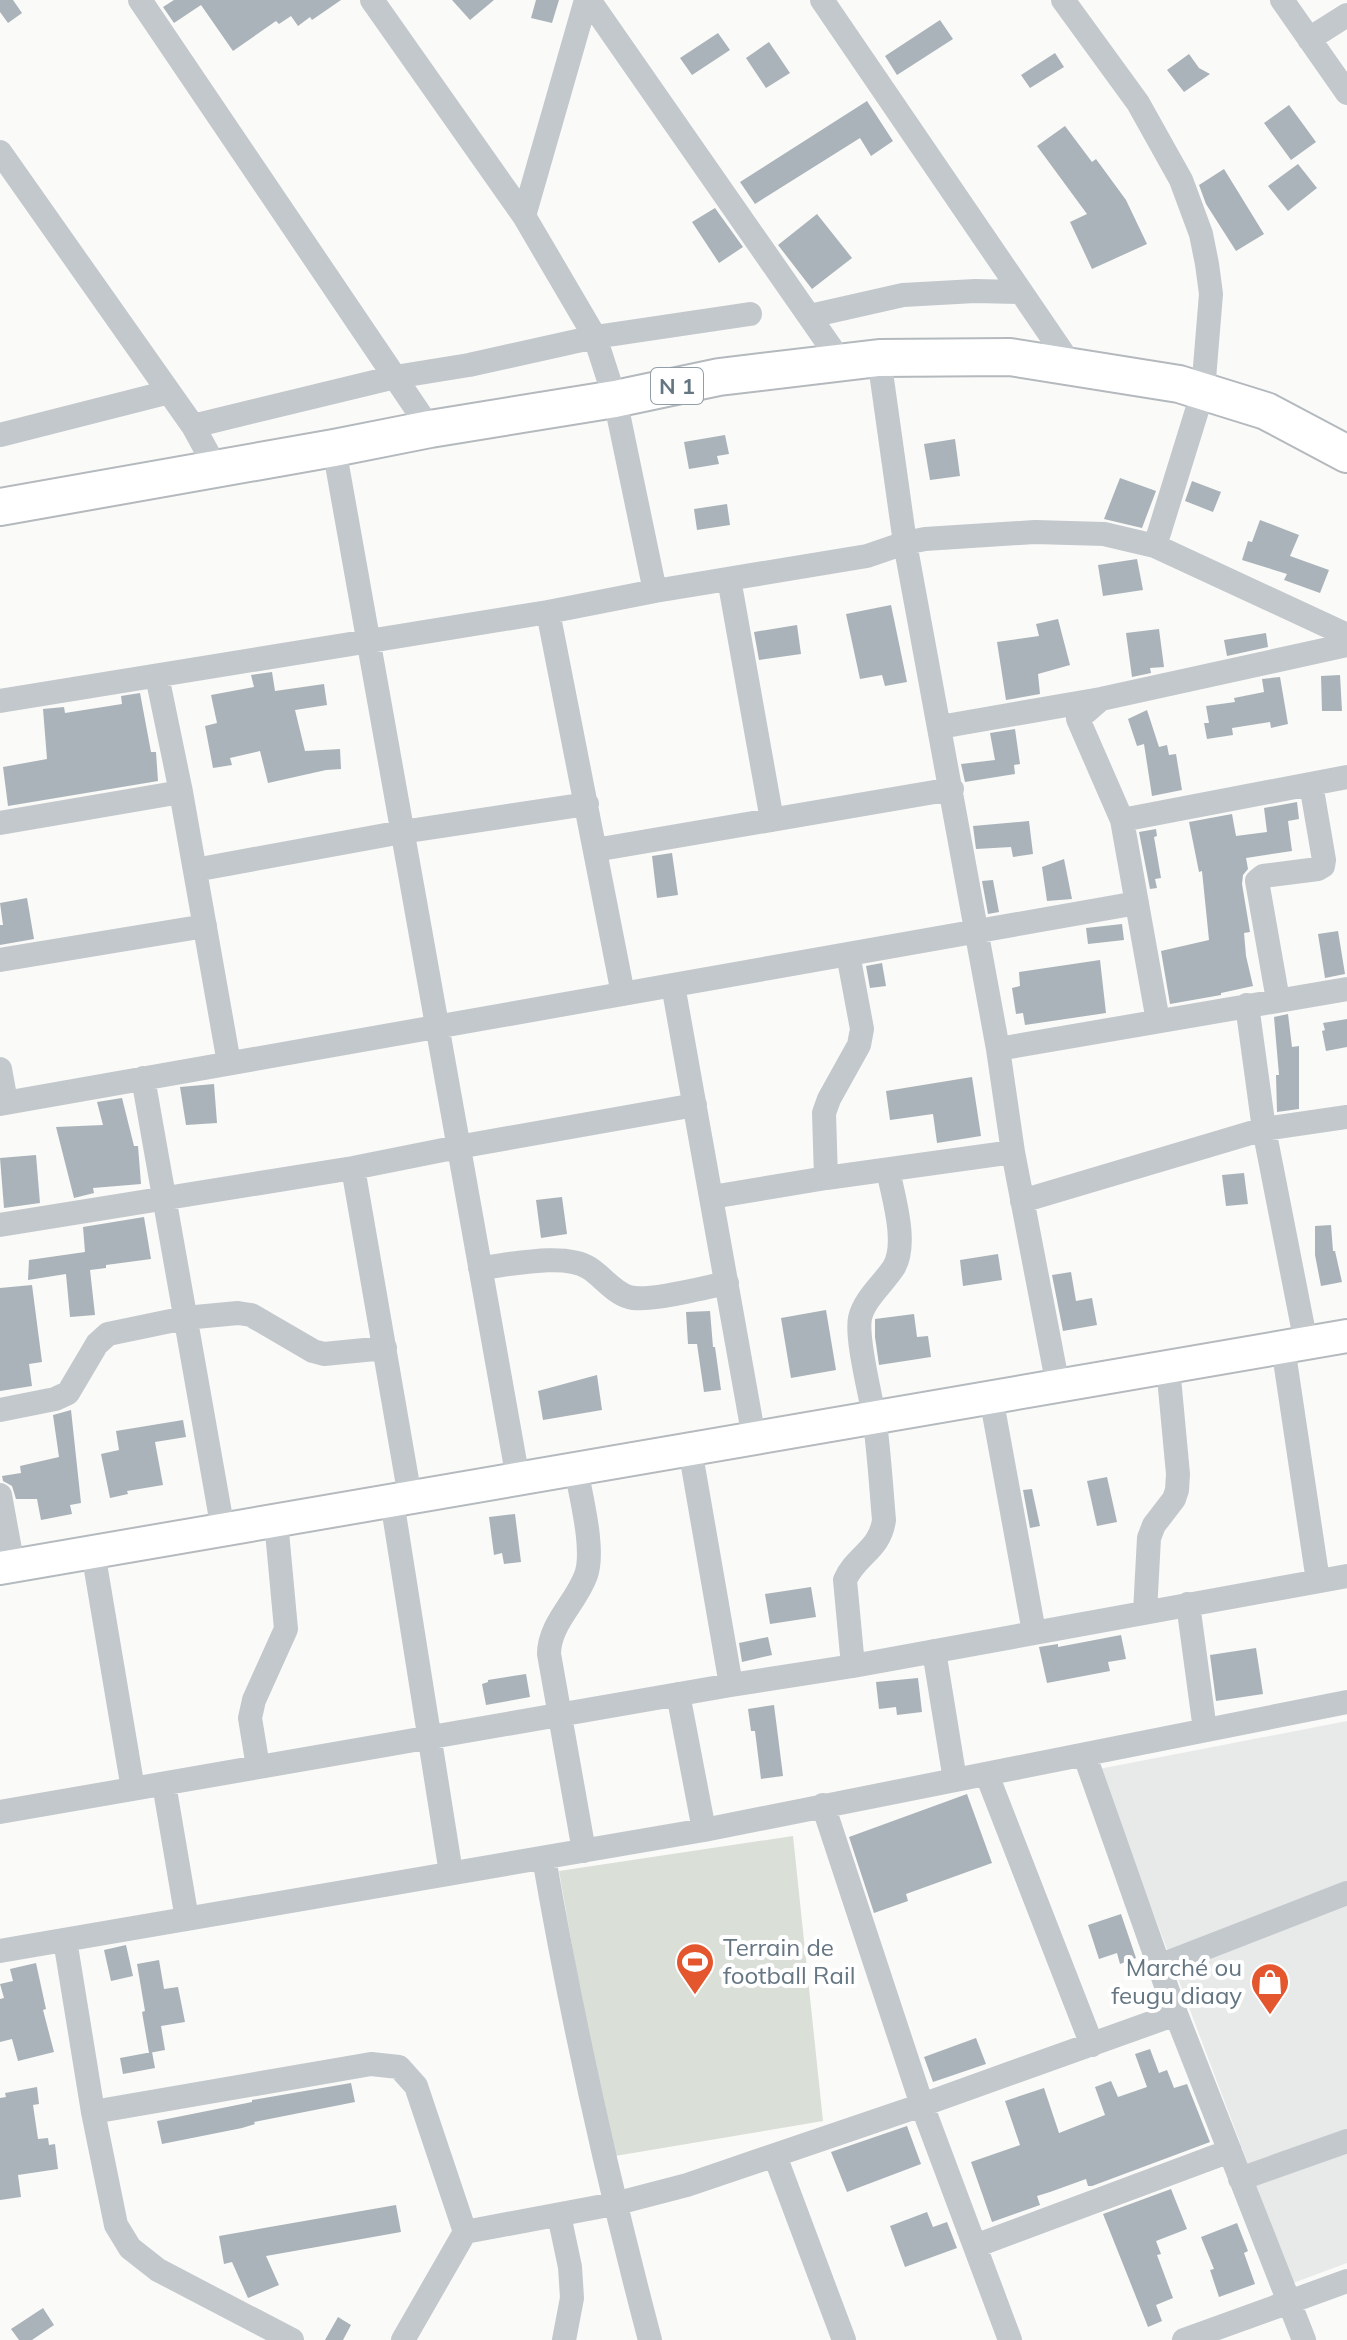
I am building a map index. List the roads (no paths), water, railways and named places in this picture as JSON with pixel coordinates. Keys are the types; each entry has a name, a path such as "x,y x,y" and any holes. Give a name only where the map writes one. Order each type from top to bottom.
{"highway":[{"name":"N 1","path":"0,507 430,429 615,399 719,377 879,358 1010,357 1179,384 1266,411 1347,454"}],"main road":[{"path":"7,1567 1347,1336"}],"street":[{"path":"140,0 430,429"},
{"path":"372,0 524,216 595,337 615,399 655,591"},
{"path":"524,216 587,0"},
{"path":"587,0 841,362"},
{"path":"822,0 1071,365"},
{"path":"1063,0 1145,115 1181,180 1201,234 1211,294 1203,391 1155,546"},
{"path":"1282,0 1347,93"},
{"path":"1309,39 1347,15"},
{"path":"0,152 193,426 216,468"},
{"path":"810,316 903,295 1021,292"},
{"path":"193,426 395,377 469,365 595,337 750,314"},
{"path":"879,358 905,543 952,789 1013,1152 1058,1386"},
{"path":"0,435 169,392"},
{"path":"334,448 518,1479"},
{"path":"0,701 548,612 867,556 925,539 1004,534 1104,534 1155,546 1347,635"},
{"path":"729,579 772,820"},
{"path":"548,612 623,994"},
{"path":"940,727 1101,699 1347,645"},
{"path":"157,676 229,1063"},
{"path":"1101,699 1078,719 1122,820 1158,1021"},
{"path":"1122,820 1347,777"},
{"path":"1278,1000 1257,881 1263,876 1323,866 1311,784"},
{"path":"595,850 952,789"},
{"path":"0,823 181,792"},
{"path":"195,870 402,832 587,804"},
{"path":"0,1069 3,1103 1137,903"},
{"path":"0,960 205,926"},
{"path":"826,1178 824,1113 859,1045 862,1029 848,954"},
{"path":"673,985 754,1438"},
{"path":"998,1049 1347,989"},
{"path":"1247,1005 1295,1345 1318,1581"},
{"path":"143,1078 223,1530"},
{"path":"0,1225 353,1168 695,1105"},
{"path":"1022,1201 1264,1129 1347,1117"},
{"path":"712,1197 1013,1152"},
{"path":"353,1168 385,1348 429,1737 451,1873"},
{"path":"853,1666 845,1580 850,1569 877,1543 884,1520 860,1316 895,1265 899,1254 900,1236 888,1170"},
{"path":"480,1268 573,1261 587,1266 629,1297 644,1298 727,1283"},
{"path":"0,1410 55,1399 68,1393 97,1344 108,1334 185,1318 238,1313 251,1315 313,1351 324,1354 385,1348"},
{"path":"1145,1612 1149,1538 1177,1490 1168,1367"},
{"path":"991,1397 1034,1632"},
{"path":"690,1449 731,1685"},
{"path":"576,1469 589,1551 588,1565 585,1578 549,1641 549,1654 584,1851"},
{"path":"0,1495 7,1567"},
{"path":"258,1767 250,1718 254,1700 286,1629 276,1521"},
{"path":"93,1552 133,1789"},
{"path":"0,1812 853,1666 1347,1576"},
{"path":"1188,1604 1205,1730"},
{"path":"934,1651 955,1780"},
{"path":"678,1694 704,1830"},
{"path":"0,1951 704,1830 1347,1702"},
{"path":"1085,1756 1176,2014 1304,2340"},
{"path":"987,1775 1092,2045"},
{"path":"164,1784 187,1919"},
{"path":"823,1805 922,2105 1010,2340"},
{"path":"544,1858 562,1960 614,2204 650,2340"},
{"path":"1159,1966 1347,1893"},
{"path":"65,1940 93,2112 116,2225 130,2248 158,2270 292,2340"},
{"path":"465,2232 614,2204 687,2185 1176,2014"},
{"path":"93,2112 371,2064 399,2067 416,2086 465,2232 403,2340"},
{"path":"1240,2179 1347,2141"},
{"path":"975,2246 1230,2151"},
{"path":"775,2156 844,2340"},
{"path":"559,2215 570,2267 572,2298 564,2340"},
{"path":"1184,2340 1347,2281"}],"place":[{"name":"Terrain de football Rail","path":"695,1996"},
{"name":"Marché ou feugu diaay","path":"1270,2016"}]}
